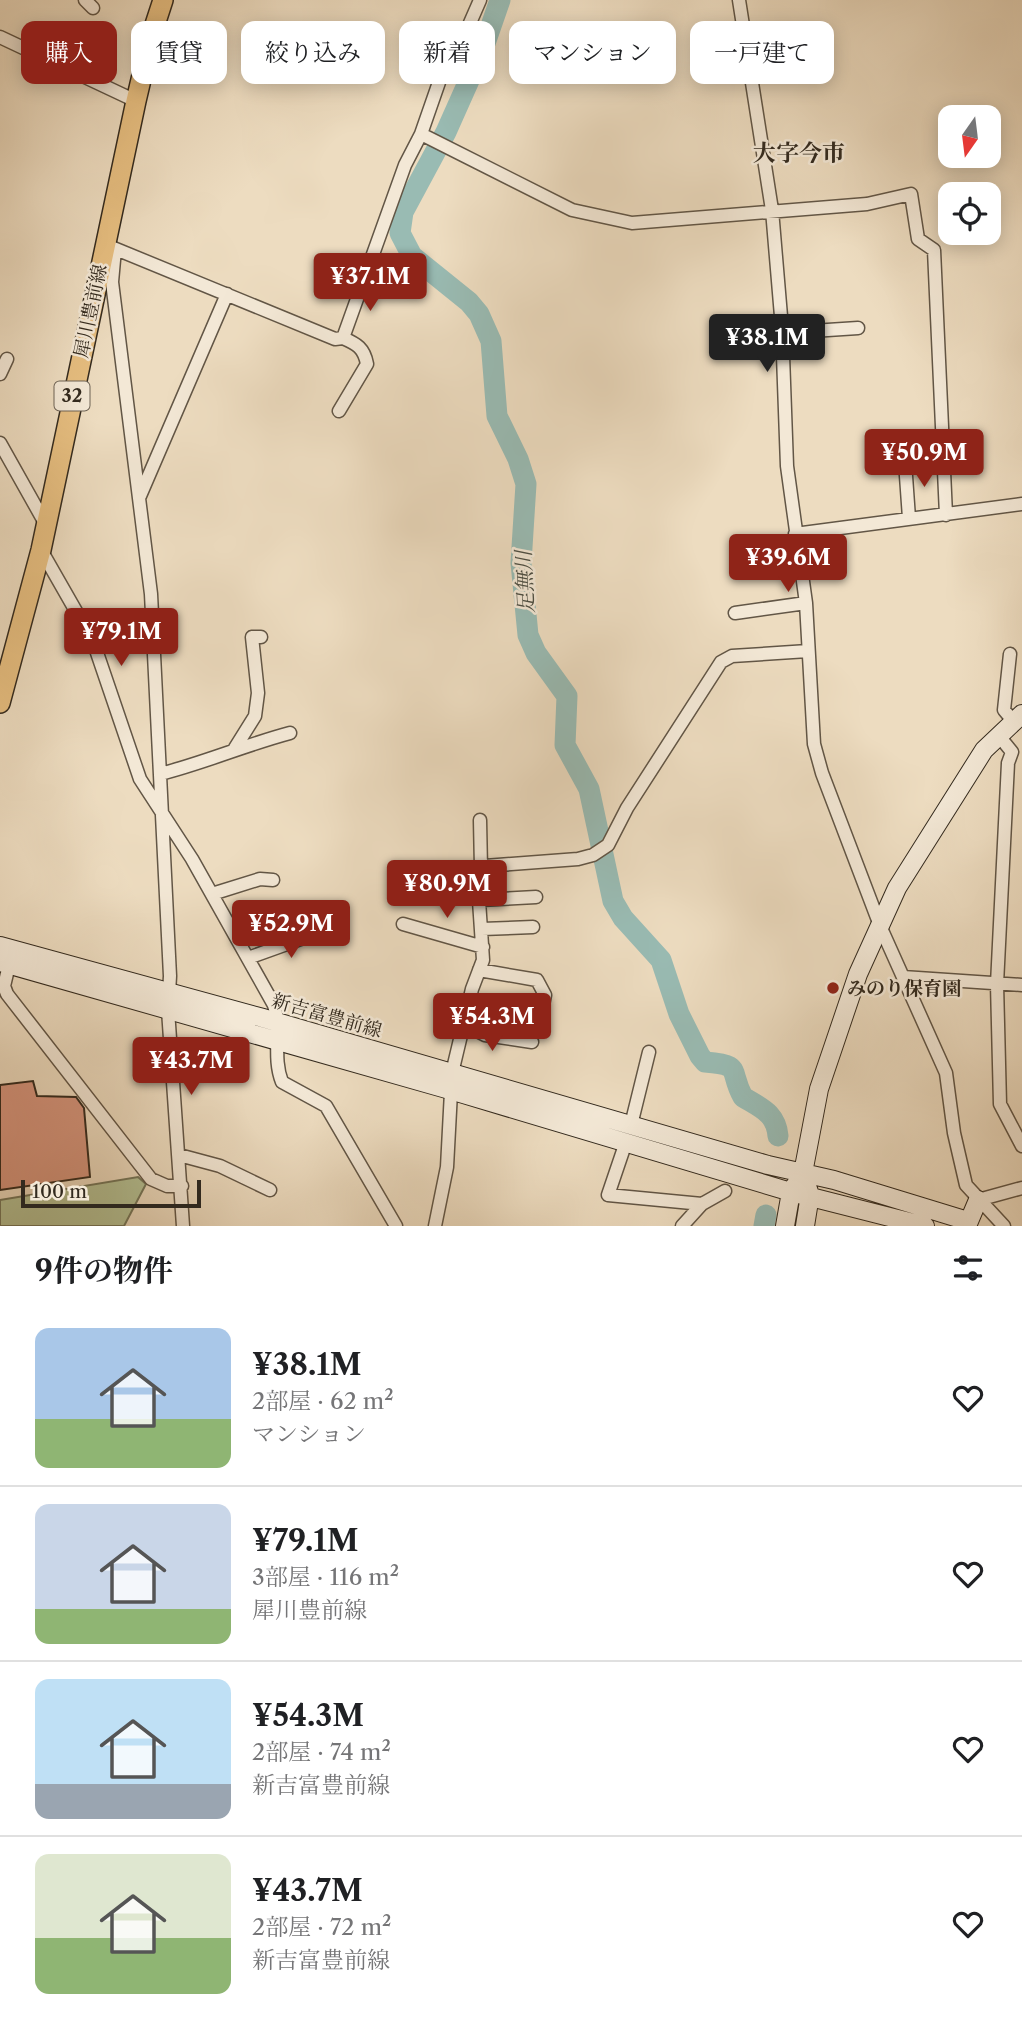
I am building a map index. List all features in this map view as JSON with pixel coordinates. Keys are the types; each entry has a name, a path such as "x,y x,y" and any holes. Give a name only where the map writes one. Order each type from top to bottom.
{"main road":[{"name":"犀川豊前線","path":"0,703 41,550 110,246 136,101 163,0"},
{"path":"785,1226 791,1192 803,1173 819,1089 858,974 897,888 984,750 1018,718"},
{"name":"新吉富豊前線","path":"0,946 168,1001 629,1134 791,1192 925,1226"},
{"name":"新吉富豊前線","path":"5,964 168,1001"},
{"name":"新吉富豊前線","path":"629,1134 803,1173 968,1224"},
{"path":"803,1173 810,1195 805,1226"},
{"path":"968,1224 978,1200"}],"street":[{"path":"343,338 405,165 421,134 445,65 463,39 480,0"},
{"path":"739,0 772,210 782,333 787,466 807,603 814,744 822,773 881,928 946,1073 966,1185 1004,1226"},
{"path":"0,37 136,101"},
{"path":"421,134 572,210 599,218 632,223 867,204 911,194 918,239 934,250 946,515"},
{"path":"183,1226 168,1001 151,594 112,282 110,246 335,339 343,338 359,345 365,353 367,364 339,411"},
{"path":"139,496 228,294"},
{"path":"782,333 858,328"},
{"path":"0,374 7,359"},
{"path":"0,443 45,523"},
{"path":"905,462 909,518"},
{"path":"795,534 1022,504"},
{"path":"41,550 93,640 140,779 212,894 274,1005 279,1032 277,1069 282,1082 326,1106 396,1226"},
{"path":"735,613 807,603"},
{"path":"235,748 255,716 258,693 252,637 261,637"},
{"path":"435,1226 447,1167 451,1081 483,947 477,871 593,855 608,845 627,808 721,662 732,656 808,651"},
{"path":"1010,654 1004,710 1018,718"},
{"path":"160,774 209,762 235,748 290,733"},
{"path":"999,736 1012,752"},
{"path":"1022,743 1012,752 1008,763 997,984 1000,1104 1022,1146"},
{"path":"480,820 481,869"},
{"path":"212,894 260,879 273,880"},
{"path":"480,900 536,897"},
{"path":"403,924 483,947"},
{"path":"482,929 533,927"},
{"path":"248,958 323,931"},
{"path":"5,964 7,994 59,1065 94,1104 151,1179 167,1186 182,1186"},
{"path":"469,1001 533,1011 543,1005 545,995 537,980 479,970"},
{"path":"903,977 1022,985"},
{"path":"464,1024 485,1035 532,1042"},
{"path":"649,1052 629,1134 608,1195 702,1204"},
{"path":"179,1155 220,1166 270,1190"},
{"path":"978,1200 1022,1188"},
{"path":"682,1226 702,1204 725,1191"}],"green space":[{"path":"138,1177 146,1184 124,1226 0,1226 0,1200"}],"building":[{"path":"33,1081 37,1096 76,1097 84,1108 90,1177 0,1190 0,1085"}],"waterway":[{"name":"足無川","path":"500,0 483,49 446,132 403,212 400,233 412,256 469,302 479,314 491,341 497,416 518,459 526,484 521,563 528,635 536,653 567,696 565,745 589,789 613,901 623,918 661,960 679,1014 700,1056 705,1062 725,1065 733,1070 743,1097 771,1116 778,1136"},
{"name":"足無川","path":"764,1226 766,1215"}],"place":[{"name":"みのり保育園","path":"833,988"}],"district":[{"name":"大字今市","path":"799,153"}]}
